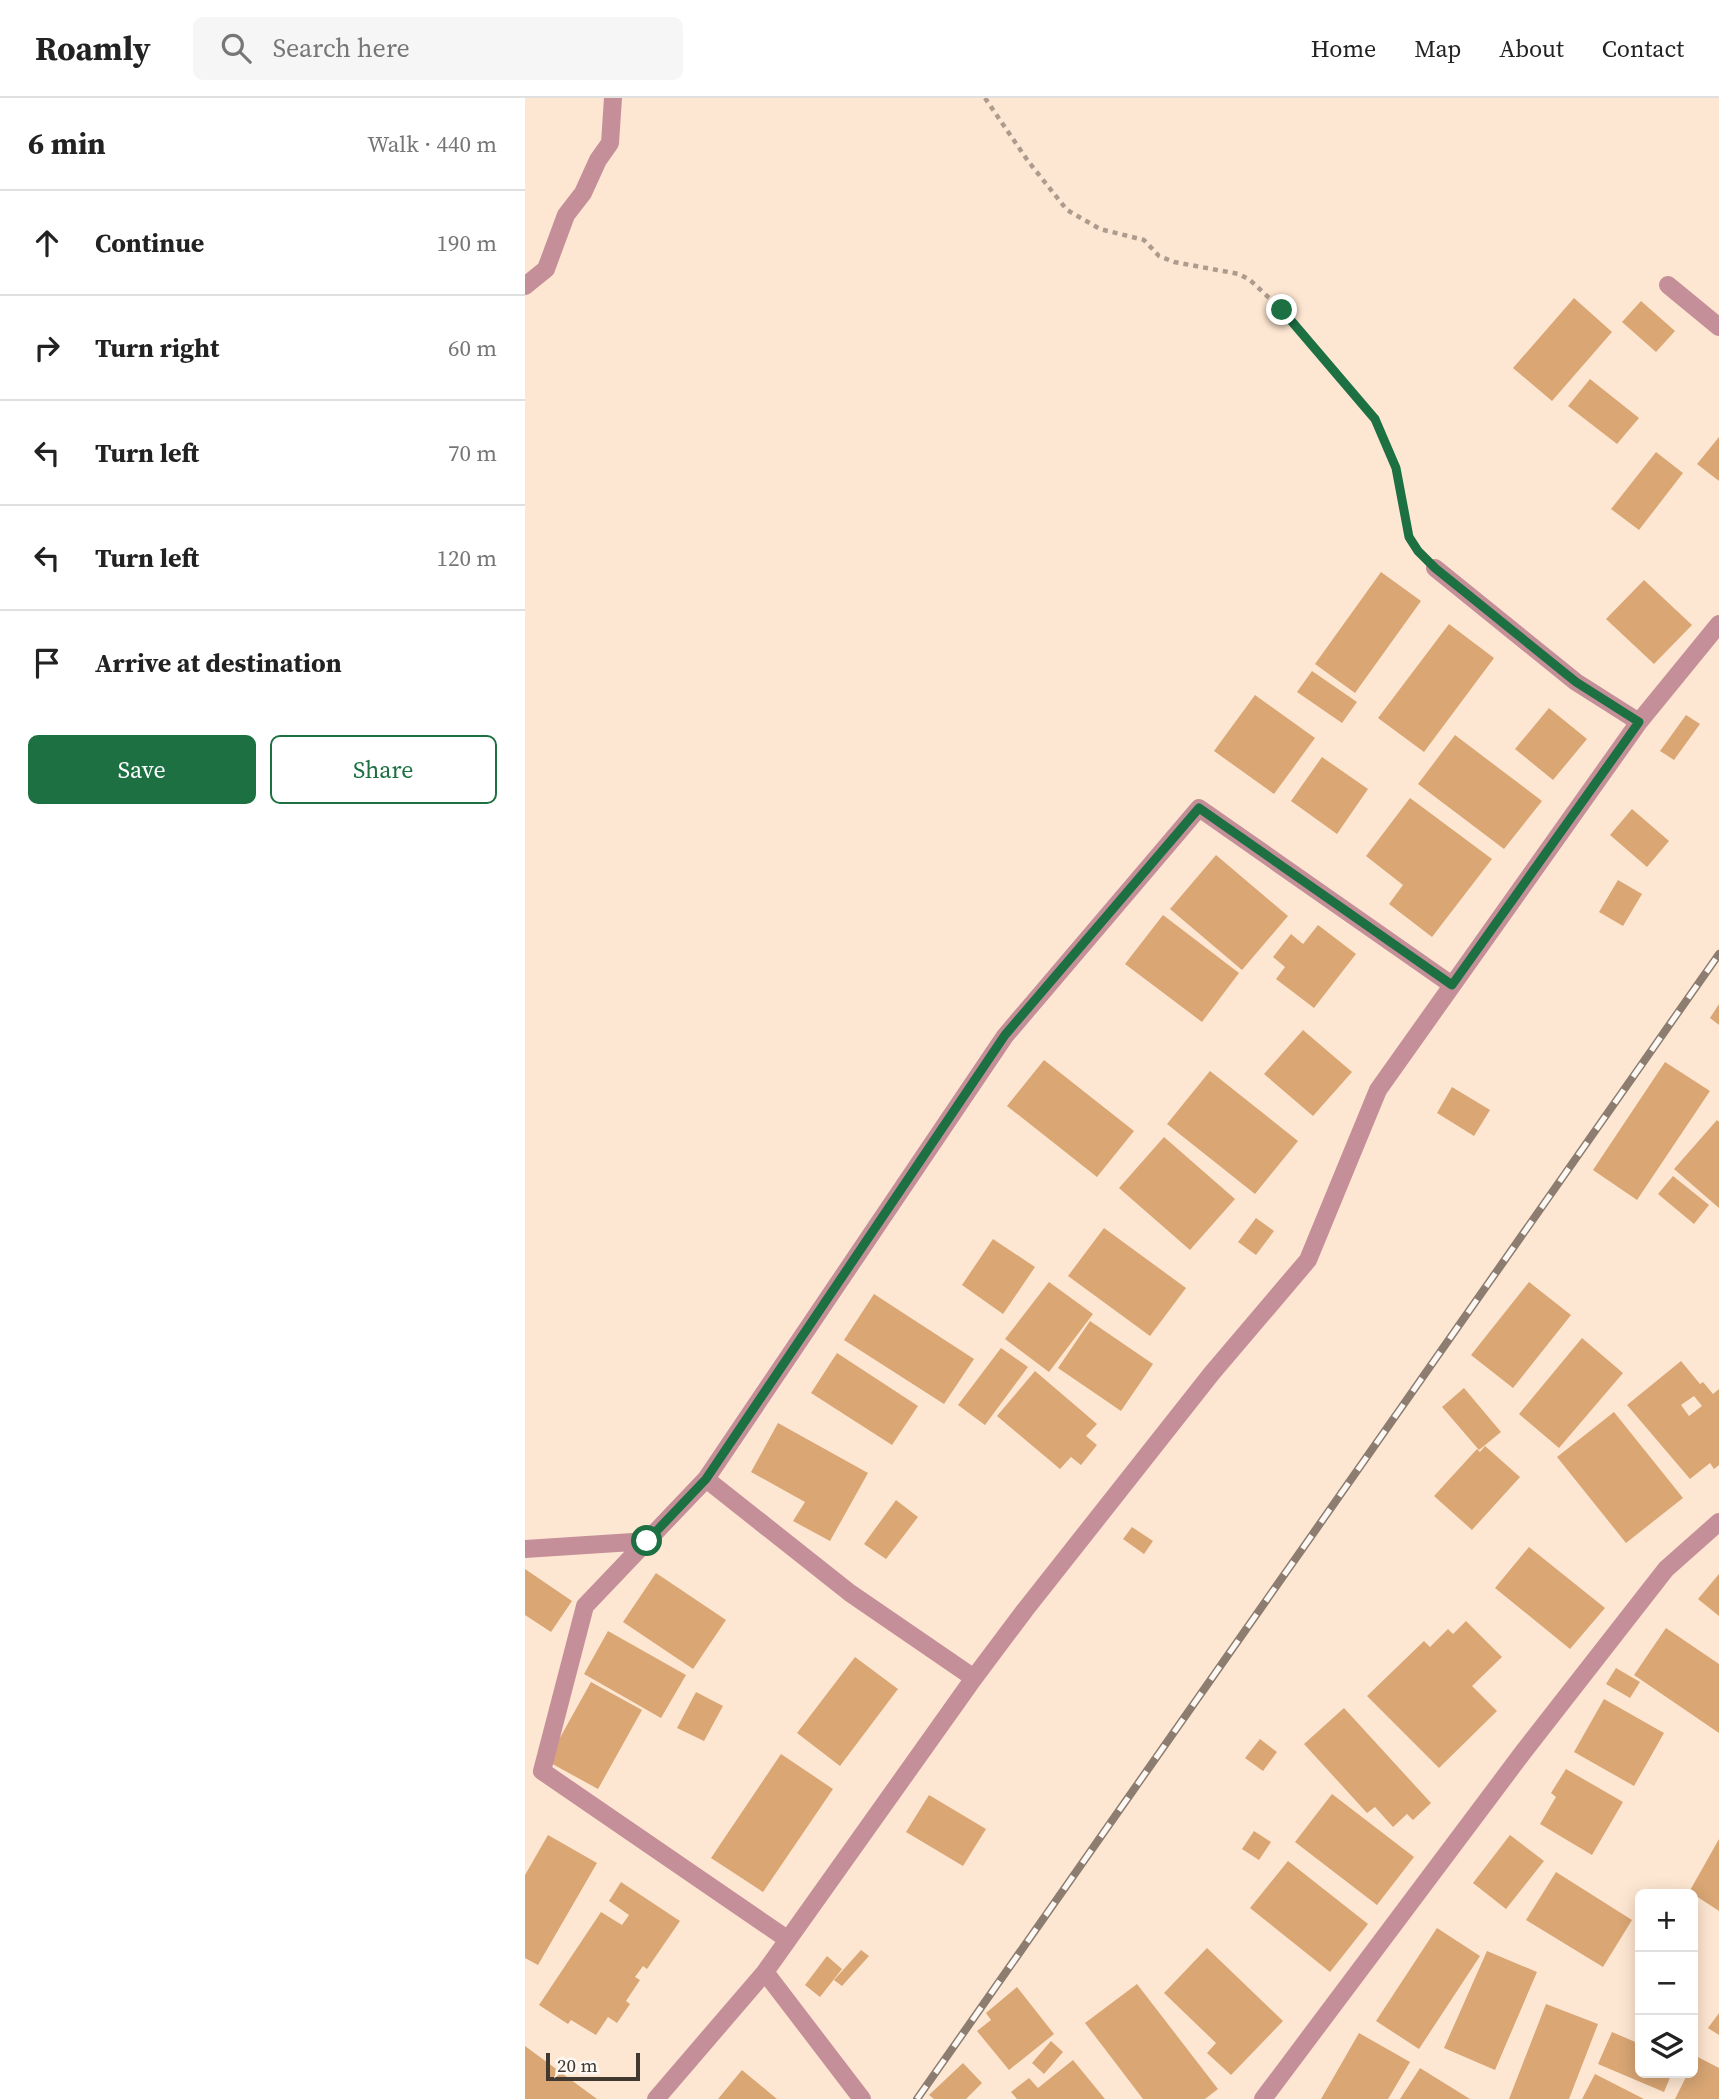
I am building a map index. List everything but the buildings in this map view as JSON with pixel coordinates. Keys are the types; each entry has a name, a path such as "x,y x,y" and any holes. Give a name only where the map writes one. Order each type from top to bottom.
{"street":[{"path":"525,286 546,269 566,215 583,192 598,160 610,143 613,98"},
{"path":"1668,285 1719,327"},
{"path":"1435,568 1576,682 1639,722"},
{"path":"656,2099 765,1972 974,1678 1204,1384 1308,1260 1378,1090 1639,722 1719,624"},
{"path":"787,1939 542,1771 585,1606 706,1479 1005,1035 1199,808 1452,985"},
{"path":"706,1479 850,1593 974,1678"},
{"path":"1263,2099 1524,1751 1667,1569 1719,1522"},
{"path":"525,1549 647,1541"},
{"path":"765,1972 862,2099"}],"path":[{"path":"985,98 1028,161 1067,210 1100,229 1144,240 1159,256 1174,262 1239,274 1250,280 1282,310 1375,419 1396,468 1409,537 1418,551 1435,568"}],"railway":[{"path":"917,2099 1719,954"}],"route":[{"path":"647,1541 706,1479 1005,1035 1199,808 1452,985 1639,722 1576,682 1435,568 1418,551 1409,537 1405,523 1396,468 1375,419 1282,310"}]}
